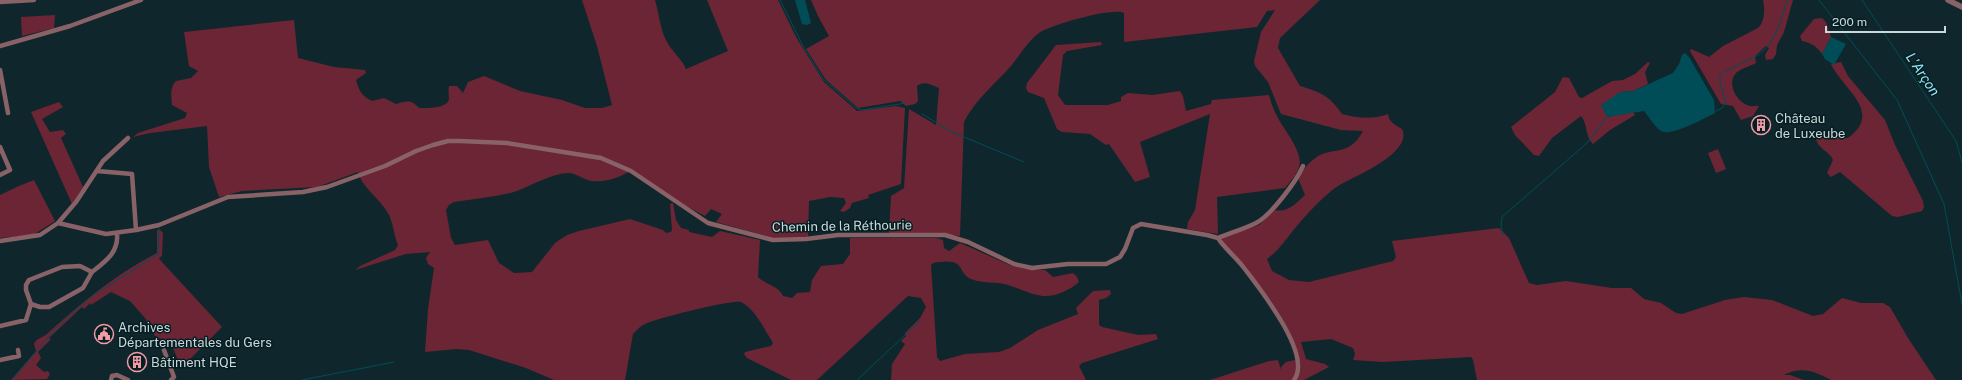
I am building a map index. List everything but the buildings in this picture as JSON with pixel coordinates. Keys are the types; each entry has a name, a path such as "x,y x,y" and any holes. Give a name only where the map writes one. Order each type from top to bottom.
{"street":[{"path":"0,2 34,0"},
{"path":"0,46 70,26 140,0"},
{"path":"1948,0 1962,7"},
{"path":"0,70 8,113"},
{"path":"0,241 40,235 58,223 76,202 103,162 128,138"},
{"name":"Chemin de la Réthourie","path":"58,223 96,232 117,233 136,230 159,225 228,197 303,192 327,187 385,166 421,149 448,141 460,141 506,143 601,158 631,172 708,223 769,239 800,239 838,235 945,235 968,242 1014,264 1032,268 1064,264 1106,264 1120,257 1125,249 1130,231 1141,224 1207,234 1218,238"},
{"path":"0,147 10,170 0,174"},
{"path":"1294,380 1299,371 1298,360 1283,324 1243,267 1218,238 1256,223 1263,218 1289,187 1303,166"},
{"path":"97,170 132,174 136,230"},
{"path":"31,304 40,307 49,307 83,288 92,272 108,259 116,249 118,242 117,233"},
{"path":"0,326 26,320 31,304 26,290 26,285 29,280 62,266 80,266 92,272"},
{"path":"0,360 19,356 18,350"},
{"path":"164,350 174,377 171,380"},
{"path":"111,380 112,376 116,375 128,380"}],"shaded area":[{"path":"582,0 655,0 664,36 686,69 728,51 707,0 778,0 796,37 824,82 857,111 896,106 905,108 901,184 868,195 869,198 852,203 850,208 844,212 840,211 846,203 844,198 830,197 809,201 808,237 774,238 716,222 722,214 711,209 705,216 684,205 632,170 624,175 603,181 589,180 569,173 548,177 514,192 492,197 454,202 449,205 446,210 451,238 455,245 488,240 499,263 514,273 532,272 555,243 567,235 579,231 630,219 663,230 666,233 671,232 670,204 673,203 676,220 681,228 689,230 689,232 712,237 720,231 760,240 758,277 779,290 783,296 792,298 797,293 810,292 812,280 821,266 843,264 850,254 850,238 936,238 943,240 944,248 949,251 960,243 1012,266 1031,270 1045,270 1053,277 1073,273 1079,282 1063,292 1055,295 1042,296 1003,284 971,279 964,274 958,265 954,263 933,263 931,265 937,357 940,361 965,354 999,352 1010,348 1038,330 1078,314 1076,308 1093,291 1110,290 1111,294 1106,298 1099,300 1099,325 1138,335 1156,334 1158,339 1082,363 1079,366 1086,380 891,380 892,364 905,344 901,341 906,336 905,333 920,318 926,307 921,298 908,296 817,380 791,380 747,358 744,354 745,352 771,346 773,343 751,310 741,302 735,302 709,306 677,314 651,321 641,326 633,334 625,380 554,380 526,368 469,350 456,349 425,352 428,309 434,268 428,264 426,258 430,252 406,254 355,270 360,266 395,250 398,245 392,222 386,209 363,183 358,172 317,187 242,191 219,197 209,167 207,126 150,133 133,137 138,133 185,118 187,113 172,105 171,95 174,83 176,81 191,78 198,71 189,66 184,32 294,20 298,58 334,67 365,70 366,73 356,80 361,93 372,101 384,98 396,104 411,102 419,108 440,106 444,105 449,99 449,86 457,86 463,93 468,82 484,76 520,91 562,100 585,108 602,108 612,105 597,46"},
{"path":"811,0 1320,0 1280,38 1278,48 1300,86 1313,90 1329,99 1342,114 1365,118 1388,114 1391,121 1402,129 1403,138 1399,147 1391,155 1380,163 1338,186 1326,195 1302,220 1278,250 1267,259 1272,271 1289,280 1309,282 1393,261 1396,257 1392,241 1499,228 1509,238 1529,283 1537,285 1566,281 1612,288 1631,288 1644,299 1661,303 1676,313 1682,314 1725,300 1744,297 1772,300 1813,316 1823,314 1842,298 1861,303 1883,303 1890,307 1908,338 1936,380 1831,380 1819,374 1802,370 1790,372 1784,375 1790,375 1804,380 1477,380 1471,357 1383,362 1353,360 1355,354 1353,348 1331,339 1301,342 1306,359 1325,364 1329,367 1304,380 1210,380 1269,361 1278,360 1281,370 1281,367 1286,362 1299,359 1295,344 1279,313 1246,268 1223,243 1222,238 1259,225 1275,210 1280,211 1288,209 1295,204 1305,195 1298,178 1309,163 1320,155 1351,145 1357,140 1363,131 1341,130 1281,114 1268,82 1255,66 1254,61 1261,32 1275,10 1267,11 1257,27 1124,42 1124,13 1118,12 1108,12 1082,18 1055,26 1039,33 1027,44 1011,66 979,99 964,122 960,236 941,234 889,234 891,196 904,188 909,109 936,125 939,88 925,83 917,86 918,101 915,104 906,106 900,101 858,108 826,80 806,49 829,36"},
{"path":"1763,0 1793,0 1784,32 1777,45 1776,54 1773,59 1766,60 1765,55 1769,48 1766,46 1755,56 1756,63 1736,73 1733,77 1732,82 1734,92 1737,97 1745,104 1759,106 1753,116 1741,120 1733,106 1721,104 1690,51 1691,49 1709,57 1723,46 1758,28 1763,19"},
{"path":"55,15 54,28 22,36 21,17"},
{"path":"1822,18 1826,22 1831,37 1822,54 1814,45 1802,41 1800,36 1814,19"},
{"path":"1101,42 1102,45 1067,51 1063,55 1058,95 1065,105 1108,105 1121,101 1121,97 1128,93 1152,95 1180,91 1183,96 1186,111 1211,104 1212,100 1269,95 1272,106 1299,155 1299,167 1293,178 1285,188 1217,197 1218,234 1187,229 1188,222 1195,210 1210,114 1140,142 1150,177 1135,182 1109,144 1106,145 1090,134 1062,132 1057,129 1044,98 1028,92 1026,88 1027,83 1056,45"},
{"path":"1648,62 1650,63 1645,72 1648,84 1633,91 1620,92 1607,117 1633,112 1635,115 1610,130 1593,144 1590,141 1585,123 1581,116 1552,138 1539,156 1534,155 1515,135 1511,127 1555,92 1563,77 1569,78 1579,97 1582,98 1612,81 1623,80 1635,74"},
{"path":"1841,62 1848,76 1885,120 1895,145 1923,201 1924,207 1922,211 1898,217 1892,216 1840,172 1831,177 1827,173 1833,160 1832,157 1817,143 1816,140 1822,133 1848,138 1858,128 1862,119 1861,109 1857,100 1836,73 1831,64"},
{"path":"59,102 63,107 42,119 50,132 63,130 66,134 61,138 83,187 72,204 31,112"},
{"path":"1718,149 1726,169 1716,173 1708,153"},
{"path":"34,180 55,221 33,235 0,238 0,195"},
{"path":"159,229 163,233 162,256 159,258 222,327 181,368 172,345 155,336 145,318 130,301 111,292 91,305 90,303 84,309 82,307 49,338 51,339 38,352 41,358 36,365 44,372 48,371 50,374 47,379 11,380 36,351 34,344 36,340 46,335 86,300 113,280 127,270 157,253 157,231"}],"water":[{"path":"795,0 805,0 811,23 807,25 802,24"},
{"path":"1831,37 1846,44 1834,65 1825,59 1822,54"},
{"path":"1685,53 1689,57 1714,100 1715,113 1688,126 1666,132 1661,131 1644,111 1607,117 1601,105 1620,92 1633,91 1673,73 1679,64 1682,55"}],"waterway":[{"path":"780,0 804,48 824,80 856,108 862,110 906,103"},
{"path":"1716,111 1722,108 1726,103 1720,83 1720,75 1753,58 1767,47 1776,33 1787,0"},
{"path":"1819,0 1897,100 1944,204 1962,304"},
{"name":"L'Arçon","path":"1862,0 1956,141 1962,162"},
{"path":"922,114 952,132 1024,162"},
{"path":"1503,235 1501,225 1502,217 1587,143 1607,117"},
{"path":"12,380 59,325 91,297 158,254 159,230"},
{"path":"857,380 920,321"},
{"path":"302,380 394,362"}],"place":[{"name":"Château de Luxeube","path":"1761,125"},
{"name":"Archives Départementales du Gers","path":"104,334"},
{"name":"Bâtiment HQE","path":"137,362"}]}
